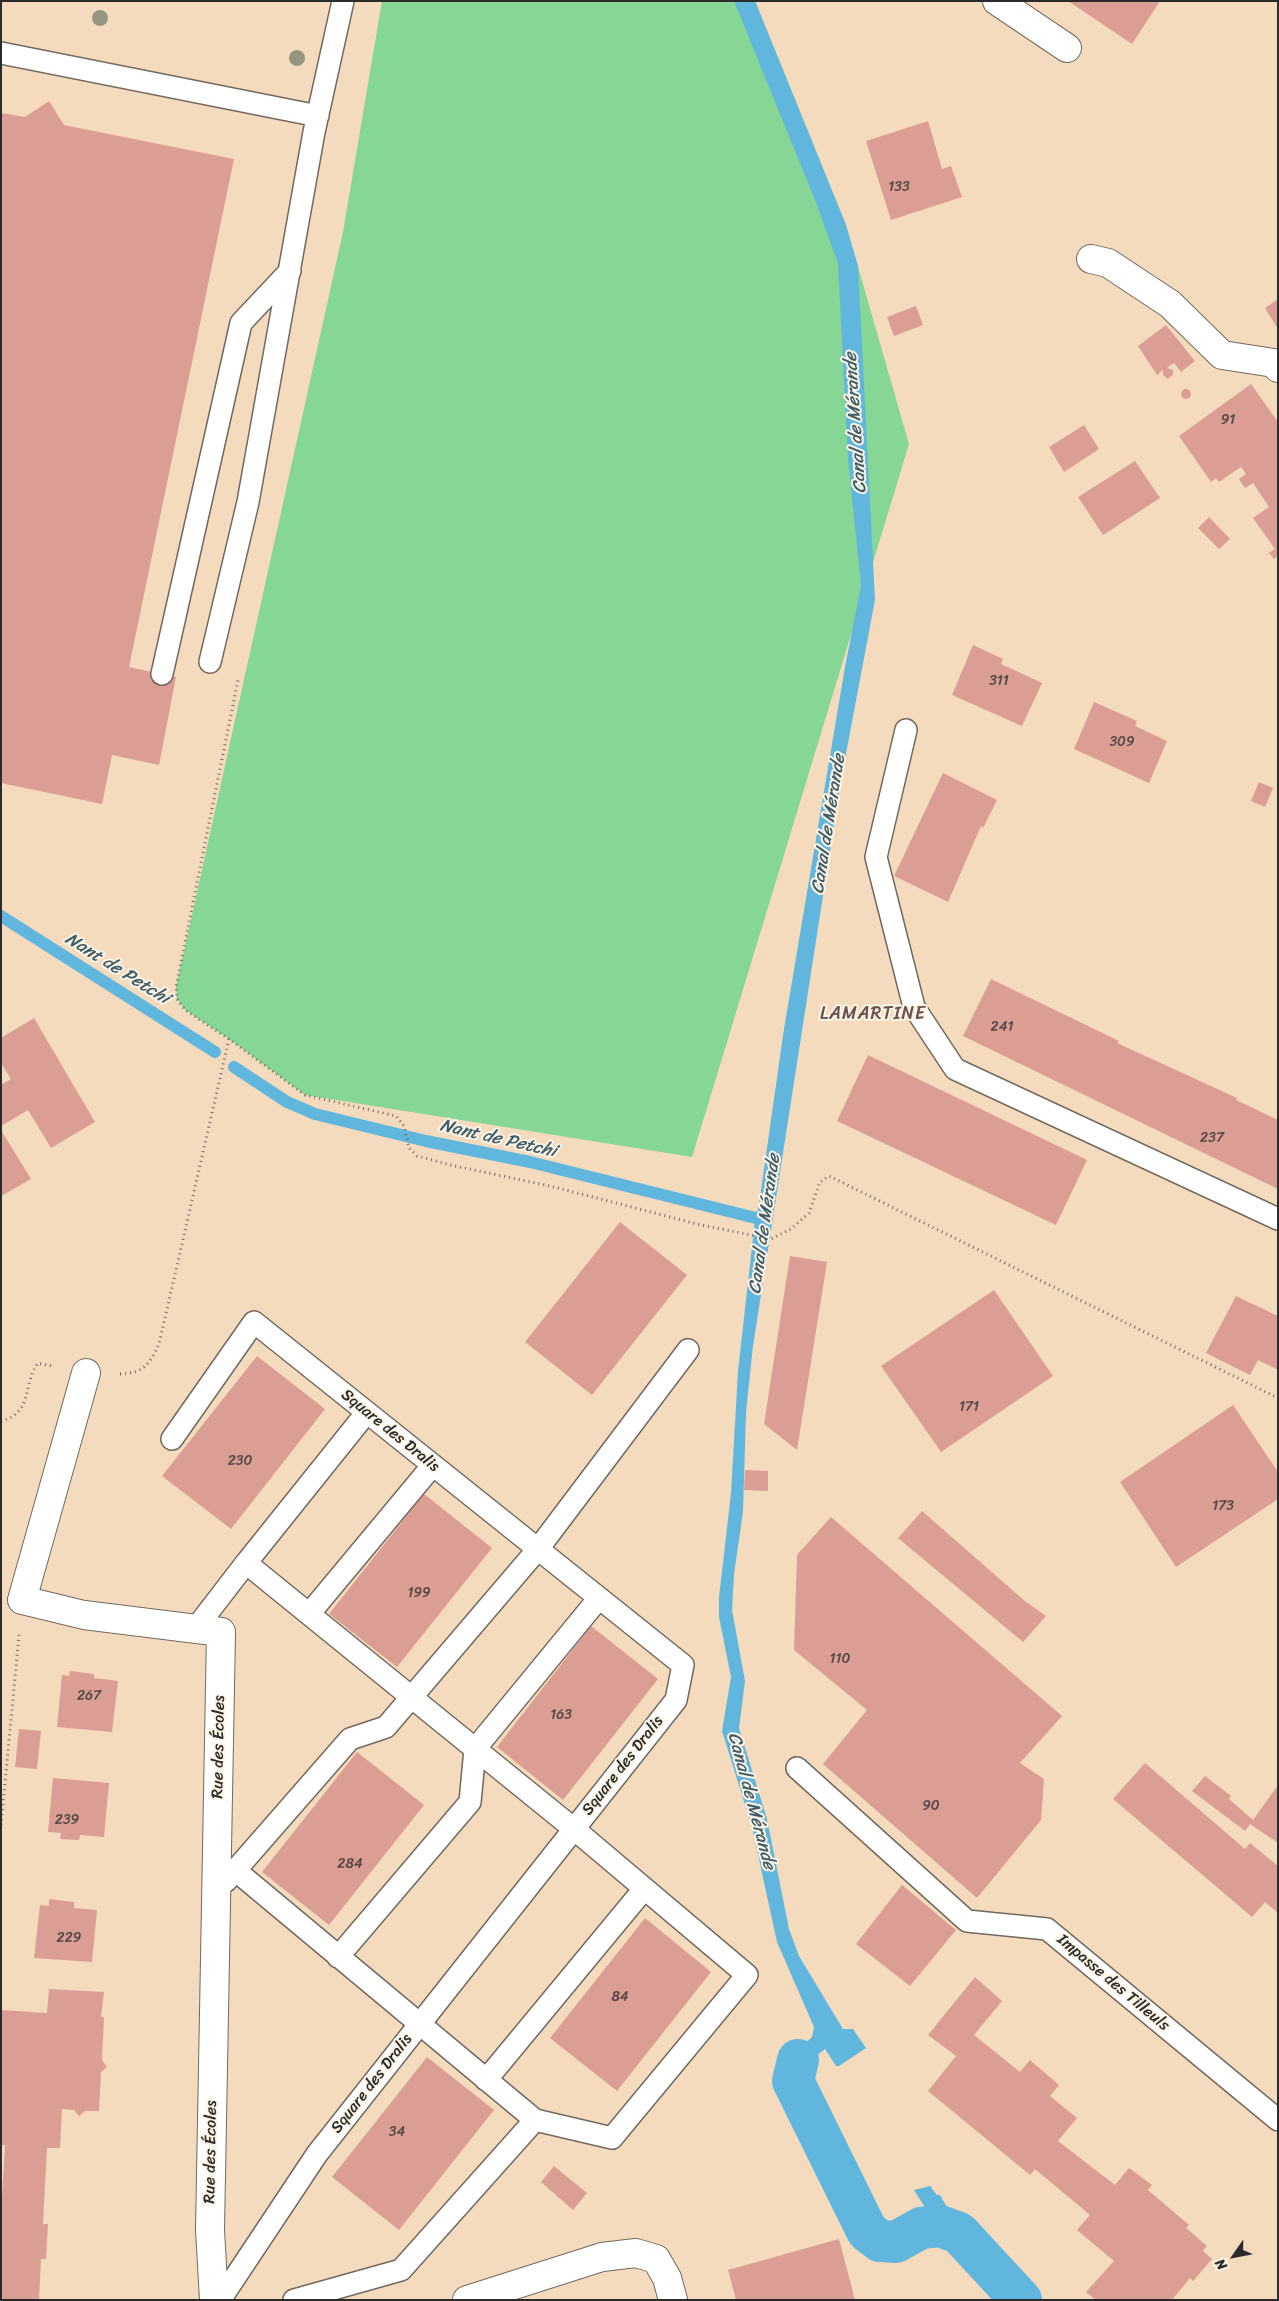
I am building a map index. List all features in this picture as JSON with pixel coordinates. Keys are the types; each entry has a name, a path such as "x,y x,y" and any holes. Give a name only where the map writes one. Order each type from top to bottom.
{"street":[{"path":"997,1 1068,48"},
{"path":"1091,259 1108,263 1170,304 1222,356 1274,363 1278,368"},
{"path":"22,1600 86,1373"},
{"name":"Rue des Écoles","path":"22,1600 84,1615 222,1632 210,2230 214,2300"},
{"path":"467,2300 602,2257 636,2253 656,2259 667,2278 673,2300"}],"lane":[{"path":"210,662 248,502 318,116 343,1"},
{"path":"1,53 318,116"},
{"path":"162,674 241,323 290,271"},
{"path":"906,730 876,857 914,1007 954,1069 1278,1219"},
{"name":"Square des Dralis","path":"172,1439 254,1322 683,1665 676,1700 317,2154 220,2300"},
{"path":"216,1892 350,1739 386,1726 538,1549 688,1350"},
{"path":"196,1628 367,1412"},
{"path":"309,1614 433,1465"},
{"path":"234,1870 535,2120 612,2138 747,1975 574,1829 246,1563"},
{"path":"338,1957 470,1802 475,1749 599,1598"},
{"name":"Impasse des Tilleuls","path":"797,1768 967,1922 1047,1929 1278,2120"},
{"path":"486,2080 644,1889"},
{"path":"294,2300 401,2270 535,2120"}],"path":[{"path":"239,671 176,987 177,999 186,1010 229,1039 304,1095 396,1116 404,1126 409,1148 417,1156 550,1186 753,1237 771,1239 791,1229 809,1213 820,1182 829,1176 1278,1398"},
{"path":"1,1421 16,1414 24,1406 33,1370 38,1363 86,1373 122,1374 138,1372 150,1363 159,1344 229,1039"},
{"path":"1,1825 22,1600"}],"green space":[{"path":"382,1 755,1 846,225 909,444 692,1157 305,1095 229,1039 185,1010 177,999 176,987 343,232"}],"water":[{"name":"Canal de Mérande","path":"734,1 755,1 846,225 858,266 875,600 841,780 753,1346 746,1412 743,1512 734,1574 732,1610 745,1681 739,1728 767,1819 789,1929 799,1956 843,2029 853,2029 866,2048 839,2066 836,2066 825,2049 799,2070 797,2077 818,2117 812,2120 808,2114 804,2113 786,2081 790,2058 812,2037 814,2027 777,1942 752,1827 722,1731 731,1677 719,1617 719,1597 731,1493 738,1371 756,1211 758,1211 784,1029 845,667 861,586 848,458 838,263 815,200"},
{"path":"930,2186 937,2195 940,2195 959,2228 971,2244 1026,2291 1032,2300 1007,2300 961,2257 942,2235 914,2190"}],"building":[{"path":"1068,1 1160,1 1132,44"},
{"path":"49,101 64,125 234,159 129,667 176,677 159,765 112,755 102,804 1,783 1,113 25,117"},
{"path":"928,121 942,169 951,166 962,197 891,220 866,141"},
{"path":"1278,299 1278,329 1265,308"},
{"path":"916,306 923,325 894,336 887,317"},
{"path":"1166,325 1195,361 1181,372 1174,363 1167,368 1173,370 1173,374 1168,379 1163,375 1163,370 1157,375 1138,346"},
{"path":"1251,384 1278,422 1278,556 1274,559 1269,553 1275,549 1253,518 1269,507 1253,483 1245,488 1239,479 1246,474 1241,467 1219,482 1216,478 1211,482 1179,436"},
{"path":"1186,389 1191,394 1186,399 1181,394"},
{"path":"1084,425 1099,449 1064,472 1049,447"},
{"path":"1135,461 1160,498 1103,535 1078,497"},
{"path":"1209,517 1230,539 1219,549 1198,528"},
{"path":"973,645 1003,659 1001,664 1042,683 1022,726 952,695"},
{"path":"1094,702 1137,721 1135,726 1167,741 1149,783 1074,749"},
{"path":"943,773 997,800 983,828 981,826 948,902 894,876"},
{"path":"1259,782 1273,788 1265,807 1251,801"},
{"path":"991,979 1119,1041 1117,1043 1237,1098 1236,1100 1278,1120 1278,1189 963,1036"},
{"path":"34,1018 95,1122 51,1148 28,1110 1,1126 1,1085 11,1079 1,1063 1,1038"},
{"path":"868,1055 1087,1160 1056,1225 837,1121"},
{"path":"1,1130 31,1179 1,1196"},
{"path":"620,1222 687,1275 592,1395 525,1342"},
{"path":"790,1256 827,1262 797,1450 764,1424"},
{"path":"994,1290 1053,1376 941,1452 881,1366"},
{"path":"1236,1296 1278,1316 1278,1370 1258,1360 1250,1375 1206,1353"},
{"path":"257,1356 325,1409 231,1529 162,1476"},
{"path":"1233,1405 1278,1472 1278,1499 1176,1567 1120,1482"},
{"path":"745,1470 768,1471 768,1491 744,1490"},
{"path":"424,1494 492,1548 397,1667 329,1614"},
{"path":"922,1511 1026,1602 1046,1616 1023,1642 898,1538"},
{"path":"831,1517 1062,1716 1020,1763 1044,1779 1041,1820 977,1898 823,1764 867,1710 794,1650 797,1555"},
{"path":"591,1626 658,1679 563,1800 497,1747"},
{"path":"70,1671 94,1674 94,1678 118,1681 112,1732 57,1727 62,1675 69,1676"},
{"path":"19,1729 41,1731 37,1769 15,1767"},
{"path":"357,1752 424,1805 329,1925 262,1872"},
{"path":"1145,1763 1245,1849 1250,1843 1278,1866 1278,1913 1265,1902 1252,1917 1113,1799"},
{"path":"1205,1776 1231,1796 1229,1799 1253,1820 1278,1785 1278,1843 1250,1824 1245,1831 1192,1791"},
{"path":"53,1778 109,1783 104,1837 80,1835 79,1840 60,1839 61,1833 48,1832"},
{"path":"902,1885 956,1930 910,1986 856,1944"},
{"path":"49,1899 74,1902 74,1908 97,1910 92,1962 34,1958 40,1905 49,1906"},
{"path":"645,1918 711,1972 617,2091 550,2038"},
{"path":"975,1977 1002,2001 974,2035 1020,2072 1030,2060 1059,2085 1050,2096 1077,2118 1058,2141 1115,2185 1129,2168 1152,2185 1148,2190 1189,2225 1186,2228 1207,2246 1203,2251 1212,2259 1193,2281 1190,2278 1172,2300 1096,2300 1086,2292 1114,2261 1077,2230 1090,2215 1035,2169 1030,2175 928,2091 956,2056 928,2035"},
{"path":"49,1989 104,1992 101,2017 104,2017 102,2060 107,2067 101,2072 99,2111 85,2111 79,2116 74,2110 62,2109 60,2148 47,2148 43,2224 48,2224 46,2259 41,2259 39,2300 1,2300 1,2213 5,2145 1,2145 1,2010 47,2013"},
{"path":"427,2057 494,2110 399,2230 332,2177"},
{"path":"554,2166 587,2193 573,2210 541,2182"},
{"path":"839,2239 855,2300 736,2300 728,2270"}],"waterway":[{"name":"Nant de Petchi","path":"1,916 215,1052"},
{"name":"Nant de Petchi","path":"234,1067 287,1102 315,1114 426,1141 530,1162 764,1220"},
{"name":"Canal de Mérande","path":"798,2060 793,2081 867,2231 880,2241 896,2242 921,2228 940,2226 959,2233 1021,2300"}],"district":[{"name":"LAMARTINE","path":"873,1014"}]}
